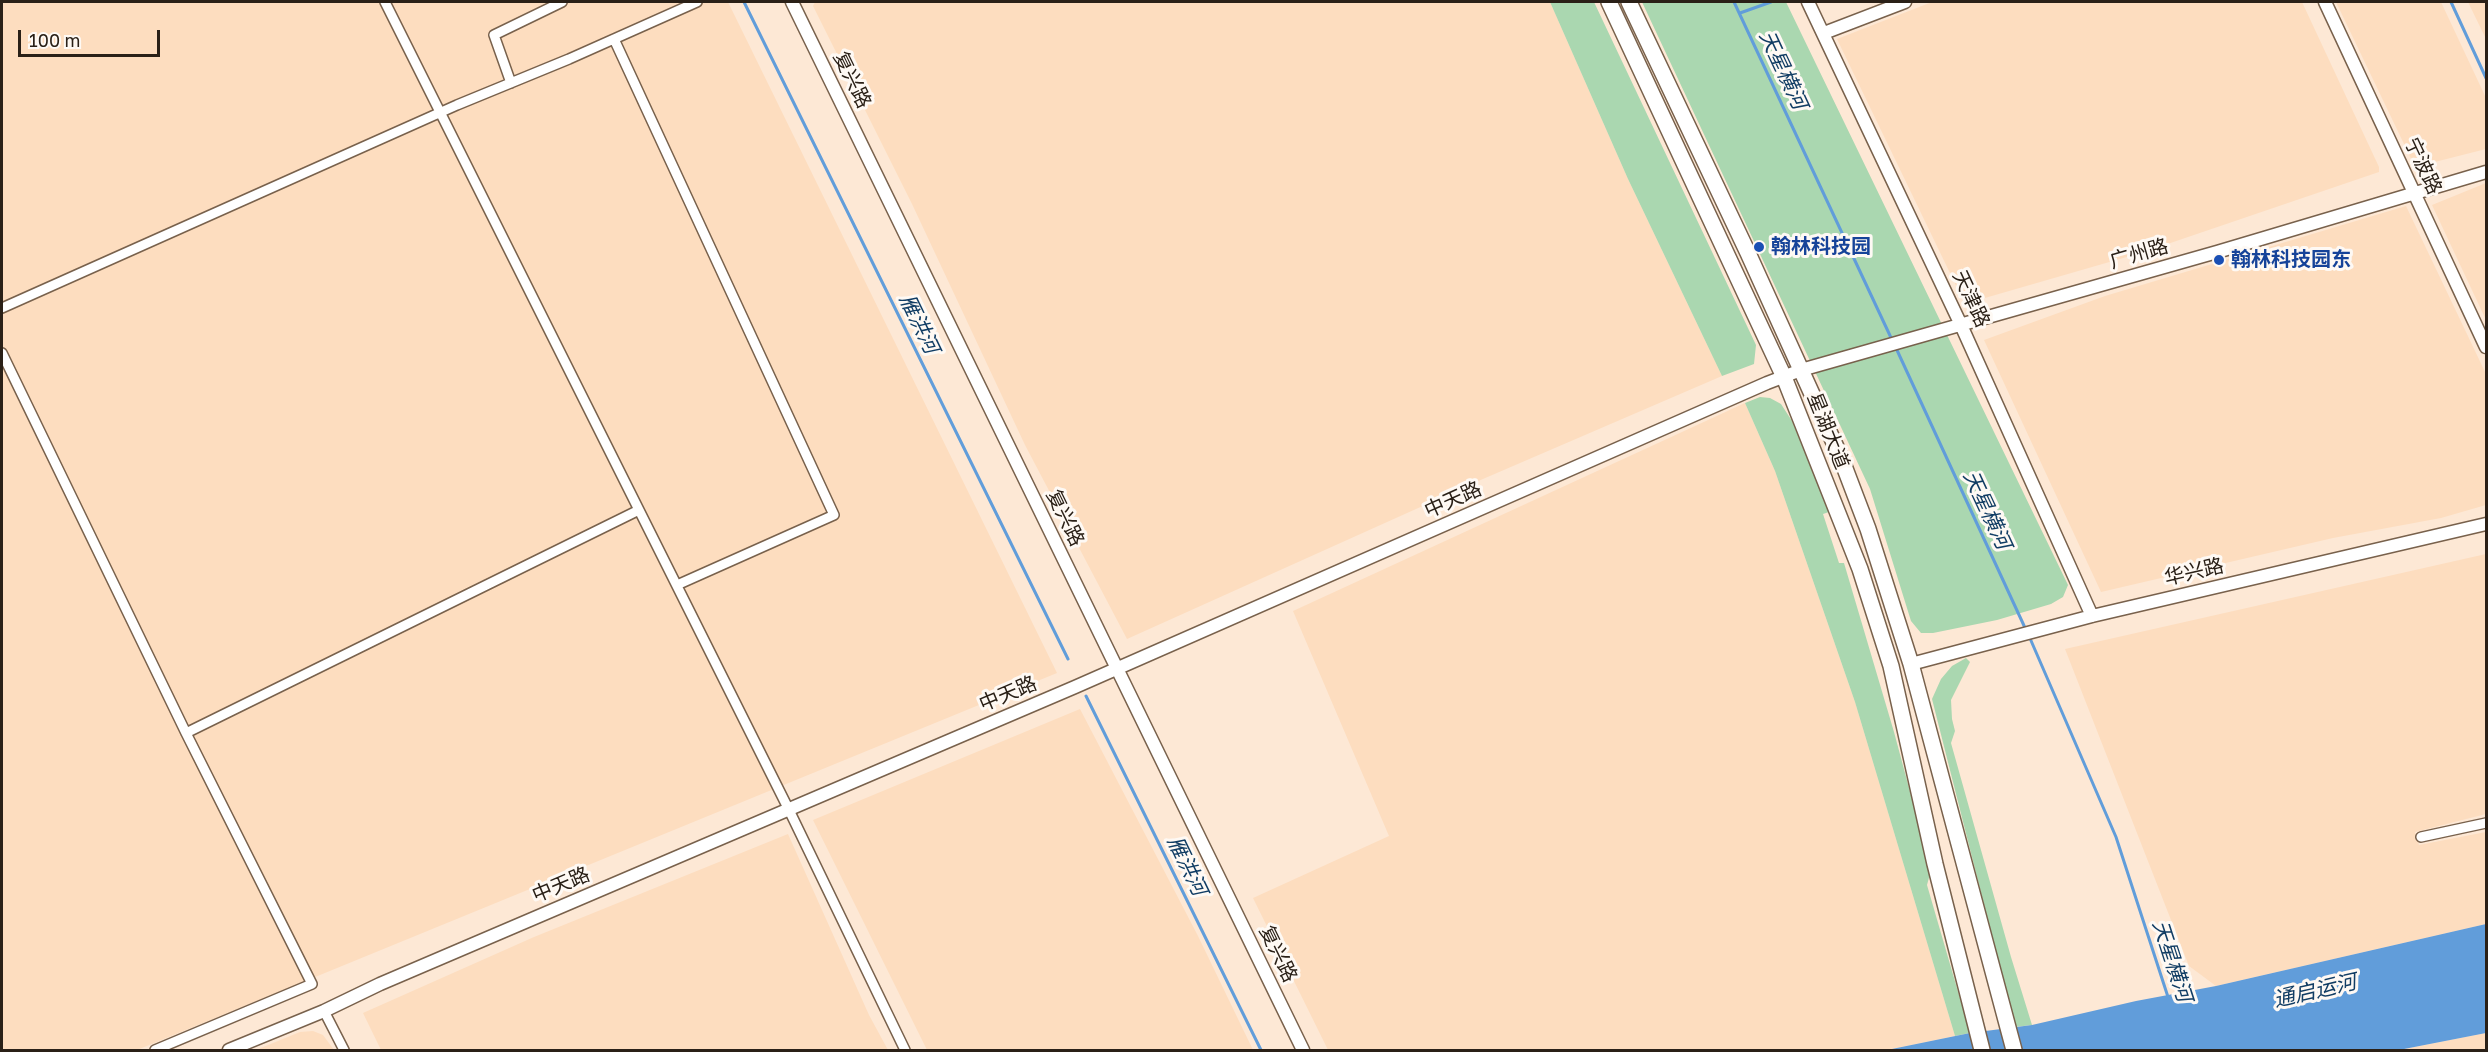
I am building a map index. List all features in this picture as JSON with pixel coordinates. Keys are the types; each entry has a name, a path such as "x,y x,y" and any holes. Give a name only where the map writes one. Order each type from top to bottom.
{"main road":[{"name":"星湖大道","path":"1609,2 1784,377 1860,569 1891,666 1943,899 1982,1050"},
{"name":"星湖大道","path":"1629,2 1801,370 1841,458 1861,509 1911,664 1960,855 1972,891 2014,1050"}],"street":[{"path":"385,2 789,810 905,1050"},
{"path":"511,83 494,35 562,2"},
{"path":"2,308 441,112 697,2"},
{"name":"复兴路","path":"792,2 1303,1050"},
{"name":"天津路","path":"1808,2 1961,325 2092,616"},
{"path":"1824,33 1905,2"},
{"name":"宁波路","path":"2325,2 2487,346"},
{"path":"614,39 834,515 677,585"},
{"name":"广州路","path":"1801,370 2487,172"},
{"path":"2,353 186,733 312,984 156,1050"},
{"name":"中天路","path":"229,1050 1117,669 1801,370"},
{"path":"186,733 639,510"},
{"name":"华兴路","path":"1911,664 2092,616 2487,524"},
{"path":"2421,837 2487,823"},
{"path":"324,1011 344,1050"}],"shaded area":[{"path":"2,2 728,2 1057,673 137,1050 2,1050"},
{"path":"815,2 1550,2 1628,179 1722,376 1476,482 1127,639 1025,445 912,204 813,6"},
{"path":"1932,2 2302,2 2379,167 2379,172 2144,252 1971,302 1962,298 1837,39"},
{"path":"2336,2 2441,2 2486,98 2486,149 2415,167"},
{"path":"2468,2 2486,2 2486,39"},
{"path":"2486,183 2486,320 2432,205"},
{"path":"2406,206 2486,374 2486,505 2441,518 2333,538 2101,592 1984,340 2105,296"},
{"path":"1745,403 1775,471 1855,702 1955,1036 1887,1050 1328,1050 1253,898 1389,836 1293,611"},
{"path":"2486,554 2486,814 2415,832 2419,845 2486,832 2486,924 2216,986 2189,966 2065,649"},
{"path":"1080,709 1198,936 1253,1050 927,1050 813,820"},
{"path":"788,834 869,1015 888,1050 381,1050 363,1013 534,937"},
{"path":"313,1031 323,1035 334,1050 256,1050 300,1032"},
{"path":"2486,1033 2486,1050 2399,1050"}],"green space":[{"path":"1550,2 1594,2 1756,345 1754,364 1722,376 1628,179"},
{"path":"1642,2 1786,2 2068,585 2063,597 2051,604 1997,620 1933,633 1921,633 1911,621 1870,489"},
{"path":"1760,397 1770,398 1781,404 1792,421 1829,512 1823,514 1839,563 1844,563 1894,732 1931,870 1927,885 1970,1033 1955,1036 1855,702 1775,471 1745,403"},
{"path":"1966,658 1970,662 1951,700 1955,731 1951,743 2032,1025 2015,1027 1932,699 1941,679 1952,666"}],"water":[{"name":"通启运河","path":"2486,924 2486,1033 2399,1050 1887,1050 1970,1033 2032,1025 2136,1001 2216,986"}],"waterway":[{"name":"雁洪河","path":"744,2 1068,659"},
{"name":"天星横河","path":"1734,2 1893,342"},
{"path":"1740,13 1771,2"},
{"path":"2451,2 2486,78"},
{"name":"天星横河","path":"1896,348 2026,630"},
{"name":"天星横河","path":"2029,636 2116,837 2168,997"},
{"name":"雁洪河","path":"1086,696 1261,1050"}],"place":[{"name":"翰林科技园","path":"1759,247"},
{"name":"翰林科技园东","path":"2219,260"}]}
